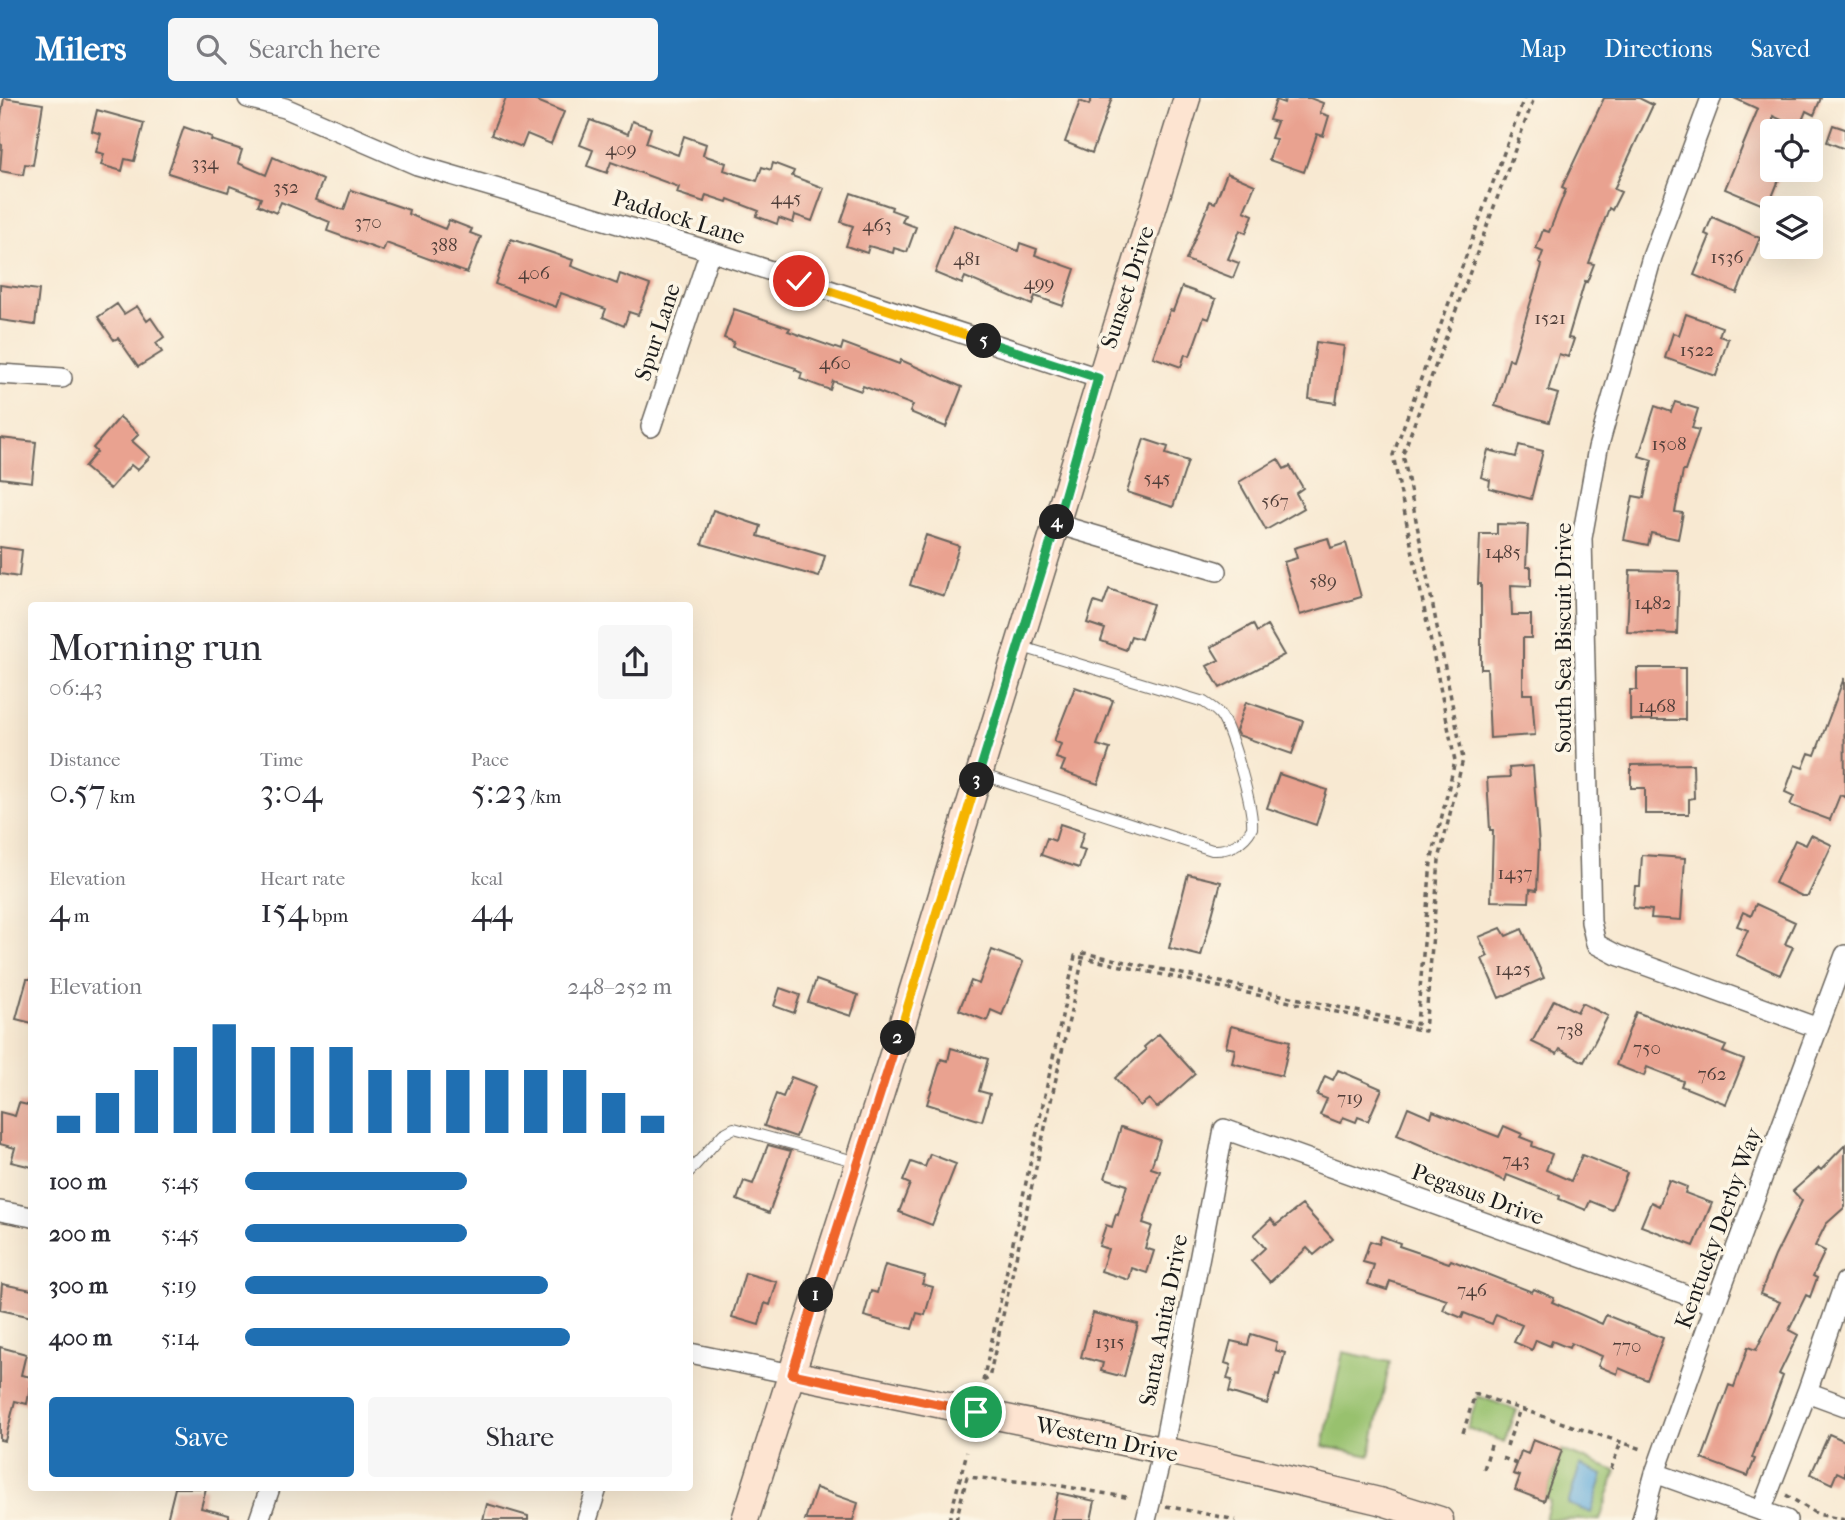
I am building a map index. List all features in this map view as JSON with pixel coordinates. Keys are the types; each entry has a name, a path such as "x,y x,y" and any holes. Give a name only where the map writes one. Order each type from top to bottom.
{"main road":[{"name":"Sunset Drive","path":"745,1520 859,1162 1019,646 1098,378 1187,98"},
{"name":"Western Drive","path":"792,1374 1163,1450 1379,1501 1440,1520"}],"street":[{"name":"Paddock Lane","path":"248,98 285,108 417,165 710,251 1098,378"},
{"name":"South Sea Biscuit Drive","path":"1711,98 1652,257 1598,448 1582,538 1591,922 1596,944 1617,955 1818,1028"},
{"name":"Spur Lane","path":"651,427 710,251"},
{"path":"0,374 62,378"},
{"path":"1056,524 1217,571"},
{"name":"Kentucky Derby Way","path":"1642,1520 1655,1473 1715,1305 1845,955"},
{"name":"Pegasus Drive","path":"1224,1129 1715,1305"},
{"name":"Santa Anita Drive","path":"1146,1520 1163,1450 1224,1129"},
{"path":"0,1211 28,1216"},
{"path":"1761,1511 1807,1392 1845,1282"},
{"name":"Western Drive","path":"693,1354 792,1374"},
{"path":"1807,1392 1845,1406"},
{"path":"1655,1473 1787,1520"},
{"path":"259,1520 269,1491"},
{"path":"587,1520 596,1491"}],"lane":[{"path":"979,773 1212,850 1240,843 1252,828 1251,802 1226,725 1213,707 1019,646"},
{"path":"693,1168 723,1134 734,1128 859,1162"}],"path":[{"path":"1083,958 1084,953 1417,1024 1431,862 1455,761 1393,455 1524,98"},
{"path":"983,1381 1075,956 1425,1031 1439,860 1463,759 1403,454 1534,98"},
{"path":"1463,1433 1475,1394 1642,1449"},
{"path":"1507,1446 1520,1409"},
{"path":"1484,1469 1492,1442"},
{"path":"1611,1469 1621,1442"},
{"path":"949,1520 967,1452"},
{"path":"1503,1458 1517,1464"},
{"path":"956,1520 967,1478 1050,1484 1131,1499"},
{"path":"1781,1492 1817,1514 1845,1520"},
{"path":"1160,1504 1236,1520"}],"green space":[{"path":"1343,1352 1390,1362 1370,1456 1323,1446"},
{"path":"1478,1396 1517,1410 1505,1442 1467,1428"},
{"path":"1562,1450 1616,1471 1600,1520 1545,1519 1550,1501 1545,1498"}],"water":[{"path":"1580,1465 1603,1475 1591,1513 1568,1504"}],"building":[{"path":"4,98 43,104 33,165 25,164 23,175 0,171 0,122"},
{"path":"506,98 530,98 564,112 551,144 527,134 522,147 491,135"},
{"path":"1092,98 1112,98 1092,153 1065,142 1080,101 1089,105"},
{"path":"1285,98 1310,98 1323,103 1320,113 1329,116 1323,136 1317,134 1304,172 1269,160 1276,139 1271,138 1277,122 1269,120 1276,100 1284,103"},
{"path":"1604,98 1639,98 1653,105 1614,189 1621,192 1612,210 1609,208 1589,263 1594,264 1587,282 1585,281 1568,338 1574,339 1568,357 1559,354 1548,391 1558,394 1549,422 1495,406 1509,359 1513,360 1542,265 1539,263 1543,252 1536,249 1543,230 1549,232 1566,189 1562,187"},
{"path":"1734,98 1821,98 1814,115 1806,111 1803,119 1780,119 1773,116 1773,119 1760,119 1760,182 1778,182 1772,196 1760,196 1760,204 1725,189 1758,109"},
{"path":"97,110 144,123 134,161 125,159 122,171 101,165 104,154 96,152 101,134 92,131"},
{"path":"590,120 628,134 632,121 651,128 646,143 678,155 684,136 706,144 703,155 726,163 724,170 757,181 762,167 771,170 773,163 794,171 792,176 824,188 812,221 795,215 793,223 779,218 777,224 756,216 759,211 728,199 727,202 706,195 704,202 677,193 679,187 611,162 607,173 587,166 593,150 580,145"},
{"path":"1833,125 1845,129 1845,149 1827,142"},
{"path":"184,127 212,137 211,140 242,150 238,163 266,175 273,157 323,180 315,200 344,210 351,190 409,210 408,214 445,229 449,220 472,229 470,233 481,237 467,273 386,243 383,251 327,231 330,222 281,202 276,213 258,205 261,198 230,186 228,192 168,173"},
{"path":"1227,173 1255,185 1244,211 1253,215 1246,233 1240,230 1228,259 1239,263 1233,278 1186,260 1210,201 1215,203"},
{"path":"851,193 892,207 891,210 905,215 902,222 916,227 907,252 894,248 893,253 869,246 867,253 846,246 853,226 841,222"},
{"path":"1712,217 1760,238 1737,293 1694,275 1710,236 1705,234"},
{"path":"954,225 1018,251 1020,243 1037,249 1035,255 1075,269 1063,306 1035,296 1032,305 965,277 962,284 935,273"},
{"path":"511,239 573,260 571,266 617,284 620,274 650,285 638,315 629,312 624,326 603,317 606,309 561,293 556,307 495,284"},
{"path":"0,285 39,290 35,325 0,320"},
{"path":"1182,287 1216,299 1209,319 1204,317 1190,356 1185,354 1181,367 1153,357 1170,310 1173,311"},
{"path":"117,304 124,314 137,306 147,321 151,318 164,337 156,343 162,352 138,367 118,338 114,340 98,317"},
{"path":"734,309 790,328 788,331 841,350 843,343 899,364 901,360 962,387 946,427 910,412 913,405 863,386 861,391 833,381 830,390 800,379 802,373 795,370 796,368 732,347 734,342 724,338"},
{"path":"1686,314 1722,327 1719,336 1728,339 1716,376 1665,358 1673,333 1679,335"},
{"path":"1316,342 1344,346 1336,403 1309,399"},
{"path":"1675,402 1698,409 1692,428 1699,430 1683,471 1675,512 1683,513 1678,539 1651,533 1648,545 1624,540 1633,496 1644,498 1652,460 1639,456 1655,406 1671,412"},
{"path":"120,417 139,434 132,441 150,457 137,470 131,465 110,489 84,467 97,452 93,448"},
{"path":"0,438 36,442 32,482 0,478"},
{"path":"1144,439 1168,447 1166,454 1188,461 1173,507 1127,492"},
{"path":"1519,445 1543,451 1531,499 1489,488 1490,480 1481,477 1488,450 1516,457"},
{"path":"1278,459 1284,469 1290,466 1303,488 1296,493 1304,508 1266,530 1239,482"},
{"path":"713,510 761,526 758,536 825,556 819,577 702,544"},
{"path":"1497,524 1528,525 1526,567 1531,567 1531,586 1511,585 1512,615 1531,615 1531,638 1523,638 1523,694 1532,694 1535,735 1490,738 1487,669 1481,669 1481,584 1478,584 1480,534 1497,534"},
{"path":"926,535 959,546 944,596 910,585"},
{"path":"1328,538 1331,548 1346,543 1361,597 1300,615 1284,562 1297,558 1294,548"},
{"path":"0,547 22,550 19,577 0,574"},
{"path":"1630,570 1679,571 1677,634 1627,632"},
{"path":"1109,589 1153,604 1141,639 1131,636 1126,650 1101,641 1105,629 1087,623 1094,602 1103,605"},
{"path":"1253,624 1257,632 1267,626 1284,655 1220,688 1207,666 1219,660 1211,647"},
{"path":"1637,668 1685,668 1685,720 1630,720 1630,690 1637,690"},
{"path":"1844,678 1845,797 1840,795 1830,820 1790,805 1794,796 1785,792 1795,765 1803,768 1809,753 1815,755"},
{"path":"1075,687 1113,700 1097,745 1110,749 1098,784 1061,771 1065,761 1056,758 1061,744 1054,741"},
{"path":"1246,702 1303,721 1292,754 1238,735 1236,731"},
{"path":"1693,764 1694,798 1689,799 1689,814 1645,814 1645,788 1631,788 1631,765"},
{"path":"1533,766 1539,845 1537,890 1530,889 1529,902 1491,901 1493,830 1490,830 1487,778 1510,777 1509,768"},
{"path":"1279,774 1327,790 1316,825 1267,808"},
{"path":"1060,824 1084,832 1079,848 1085,850 1079,868 1041,855 1047,838 1055,841"},
{"path":"1811,835 1832,845 1808,896 1802,896 1775,883 1795,840 1806,845"},
{"path":"1642,855 1685,858 1681,920 1651,918 1652,910 1633,908 1635,886 1640,886"},
{"path":"1188,874 1221,882 1201,956 1169,948"},
{"path":"1756,904 1795,922 1785,944 1793,947 1780,975 1736,955 1748,930 1737,926 1743,912 1751,916"},
{"path":"1501,928 1506,936 1522,929 1544,978 1499,998 1482,959 1488,956 1479,937"},
{"path":"992,950 1023,962 1002,1015 991,1010 987,1021 959,1010 971,981 979,984"},
{"path":"27,979 28,979 28,1022 16,1019"},
{"path":"816,980 858,995 851,1016 808,1002"},
{"path":"780,988 800,995 794,1013 774,1006"},
{"path":"1554,1000 1577,1012 1582,1003 1608,1016 1584,1062 1560,1049 1557,1054 1532,1042"},
{"path":"1636,1012 1726,1046 1723,1052 1744,1060 1726,1104 1681,1086 1683,1081 1647,1067 1644,1076 1616,1065"},
{"path":"1231,1026 1290,1041 1282,1076 1232,1063 1235,1049 1226,1047"},
{"path":"1159,1034 1195,1074 1157,1108 1149,1099 1140,1106 1115,1078 1146,1050 1144,1047"},
{"path":"951,1048 988,1059 979,1091 990,1094 982,1121 927,1104 941,1059 948,1061"},
{"path":"1338,1070 1382,1089 1368,1121 1358,1117 1356,1122 1343,1117 1340,1123 1320,1115 1327,1099 1317,1095 1325,1076 1333,1080"},
{"path":"791,1077 815,1086 796,1137 764,1126 776,1094 783,1097"},
{"path":"19,1103 28,1105 28,1166 11,1162 15,1148 0,1144 0,1112 15,1116"},
{"path":"1408,1107 1431,1117 1433,1111 1499,1137 1504,1126 1522,1134 1520,1137 1533,1142 1532,1146 1552,1154 1546,1170 1571,1181 1582,1155 1627,1173 1612,1210 1590,1201 1586,1210 1559,1199 1560,1196 1507,1175 1505,1181 1397,1135"},
{"path":"1121,1127 1160,1140 1151,1168 1160,1171 1143,1223 1152,1226 1145,1248 1154,1251 1147,1273 1132,1268 1129,1280 1101,1271 1108,1249 1099,1246 1106,1225 1112,1227 1116,1214 1118,1215 1127,1185 1105,1178"},
{"path":"768,1145 791,1151 769,1213 737,1200 744,1181 753,1184"},
{"path":"1845,1145 1845,1207 1826,1224 1815,1246 1825,1251 1813,1276 1817,1278 1810,1297 1806,1295 1789,1330 1798,1335 1779,1374 1783,1376 1752,1458 1755,1459 1748,1476 1702,1459 1729,1385 1734,1387 1748,1347 1756,1350 1780,1302 1760,1294 1802,1201 1793,1191 1819,1168 1821,1170"},
{"path":"930,1154 956,1164 932,1225 899,1212 910,1184 903,1181 911,1162 925,1167"},
{"path":"1669,1180 1687,1187 1685,1193 1712,1203 1694,1246 1641,1226 1651,1202 1659,1206"},
{"path":"1302,1205 1333,1239 1314,1255 1307,1248 1270,1282 1251,1261 1265,1248 1254,1235 1271,1219 1276,1225"},
{"path":"1381,1236 1400,1243 1399,1246 1449,1263 1451,1260 1532,1292 1534,1289 1554,1298 1552,1302 1602,1324 1606,1315 1663,1338 1647,1380 1619,1368 1617,1374 1598,1366 1602,1356 1571,1343 1569,1348 1552,1341 1550,1346 1536,1340 1532,1350 1514,1342 1522,1325 1496,1314 1492,1324 1464,1313 1462,1318 1443,1310 1447,1300 1390,1281 1387,1290 1368,1284 1374,1265 1363,1262 1370,1241 1379,1244"},
{"path":"885,1265 925,1276 922,1284 933,1287 925,1315 917,1313 912,1329 864,1316 871,1291 877,1293"},
{"path":"745,1273 777,1282 770,1305 765,1303 759,1325 732,1317"},
{"path":"2,1284 28,1289 28,1316 0,1310"},
{"path":"1093,1313 1138,1324 1124,1377 1101,1371 1103,1363 1081,1357"},
{"path":"1251,1334 1277,1342 1275,1350 1285,1353 1267,1404 1229,1392 1232,1380 1227,1379 1231,1365 1225,1363 1231,1341 1248,1345"},
{"path":"0,1347 26,1354 21,1375 28,1376 28,1399 27,1404 15,1401 5,1441 0,1440"},
{"path":"1829,1434 1845,1441 1845,1476 1837,1472 1832,1484 1811,1474"},
{"path":"1533,1439 1562,1450 1544,1501 1515,1490 1520,1476 1513,1474 1521,1451 1528,1454"},
{"path":"816,1488 858,1503 853,1520 805,1520"},
{"path":"174,1491 205,1491 201,1508 229,1515 229,1520 167,1520"},
{"path":"1058,1493 1095,1501 1091,1520 1052,1520"},
{"path":"487,1504 528,1516 528,1520 483,1520"}],"route":[{"path":"799,281 1098,378 911,997 792,1374 976,1412"}]}
